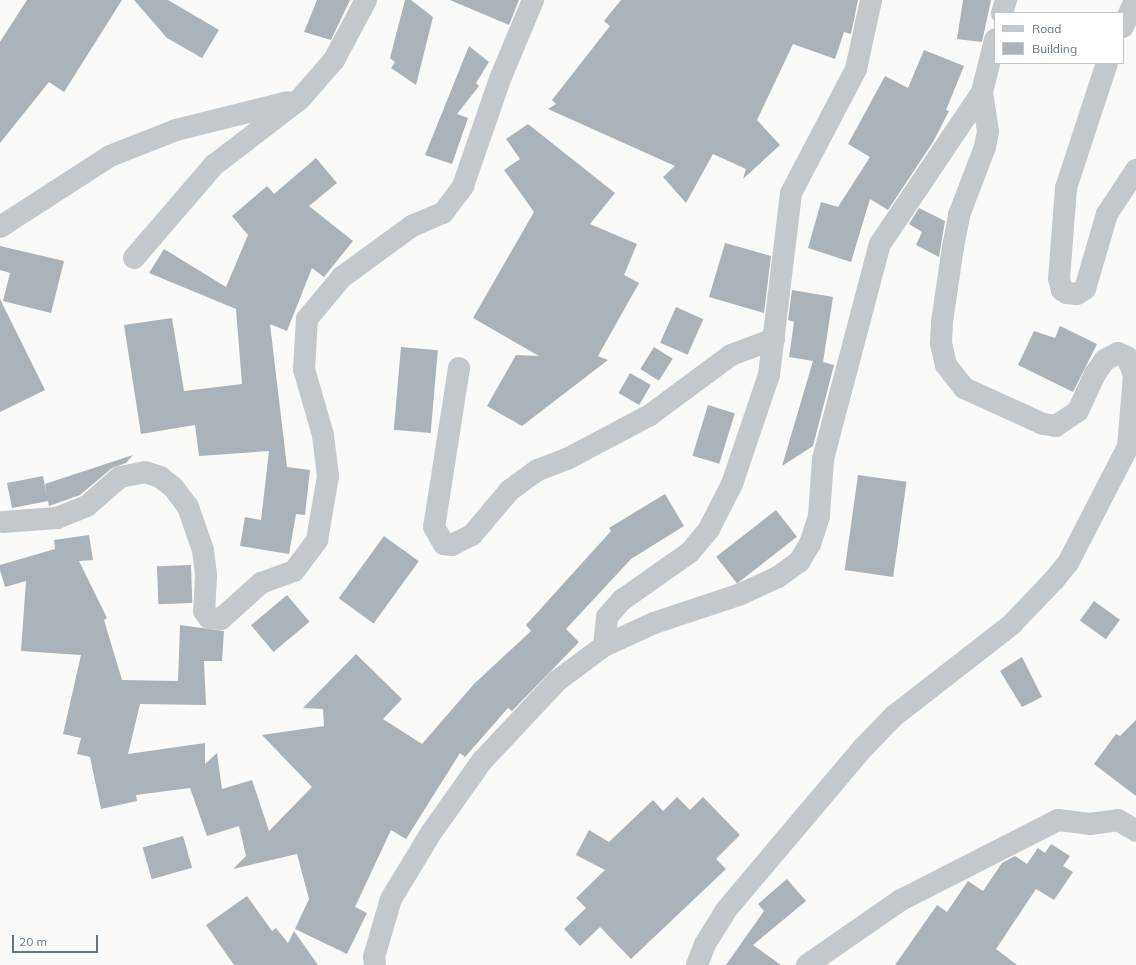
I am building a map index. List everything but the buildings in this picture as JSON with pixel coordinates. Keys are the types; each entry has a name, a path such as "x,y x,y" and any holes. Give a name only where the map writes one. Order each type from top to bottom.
{"street":[{"path":"134,258 214,165 300,99 334,60 366,0"},
{"path":"3,522 57,518 87,506 120,477 145,472 160,477 173,486 188,507 203,550 206,576 204,611 209,618 221,620 261,583 294,572 317,540 328,476 323,435 304,369 307,319 342,277 412,226 443,213 463,186 500,79 532,0"},
{"path":"604,646 608,617 622,600 678,562 709,529 732,484 769,375 791,193 856,69 871,0"},
{"path":"1002,12 1006,0"},
{"path":"1124,25 1135,0"},
{"path":"375,965 374,957 391,899 431,833 477,767 557,681 604,646 654,623 741,594 778,577 799,562 810,544 819,516 823,459 880,244 982,92 994,44"},
{"path":"1107,64 1066,188 1059,280 1062,290 1067,293 1077,294 1085,289 1107,214 1136,170"},
{"path":"697,965 705,944 726,910 863,748 894,716 1012,624 1054,580 1068,563 1128,448 1134,375 1127,357 1118,353 1105,360 1095,374 1078,411 1056,426 1043,424 964,388 953,378 944,360 941,343 942,322 959,215 983,152 988,131 982,92"},
{"path":"0,226 110,156 176,130 300,99"},
{"path":"459,368 434,527 444,544 452,545 472,535 510,490 538,470 567,459 650,415 731,355 774,339"},
{"path":"807,965 901,900 1058,820 1090,824 1118,820 1136,831"}]}
